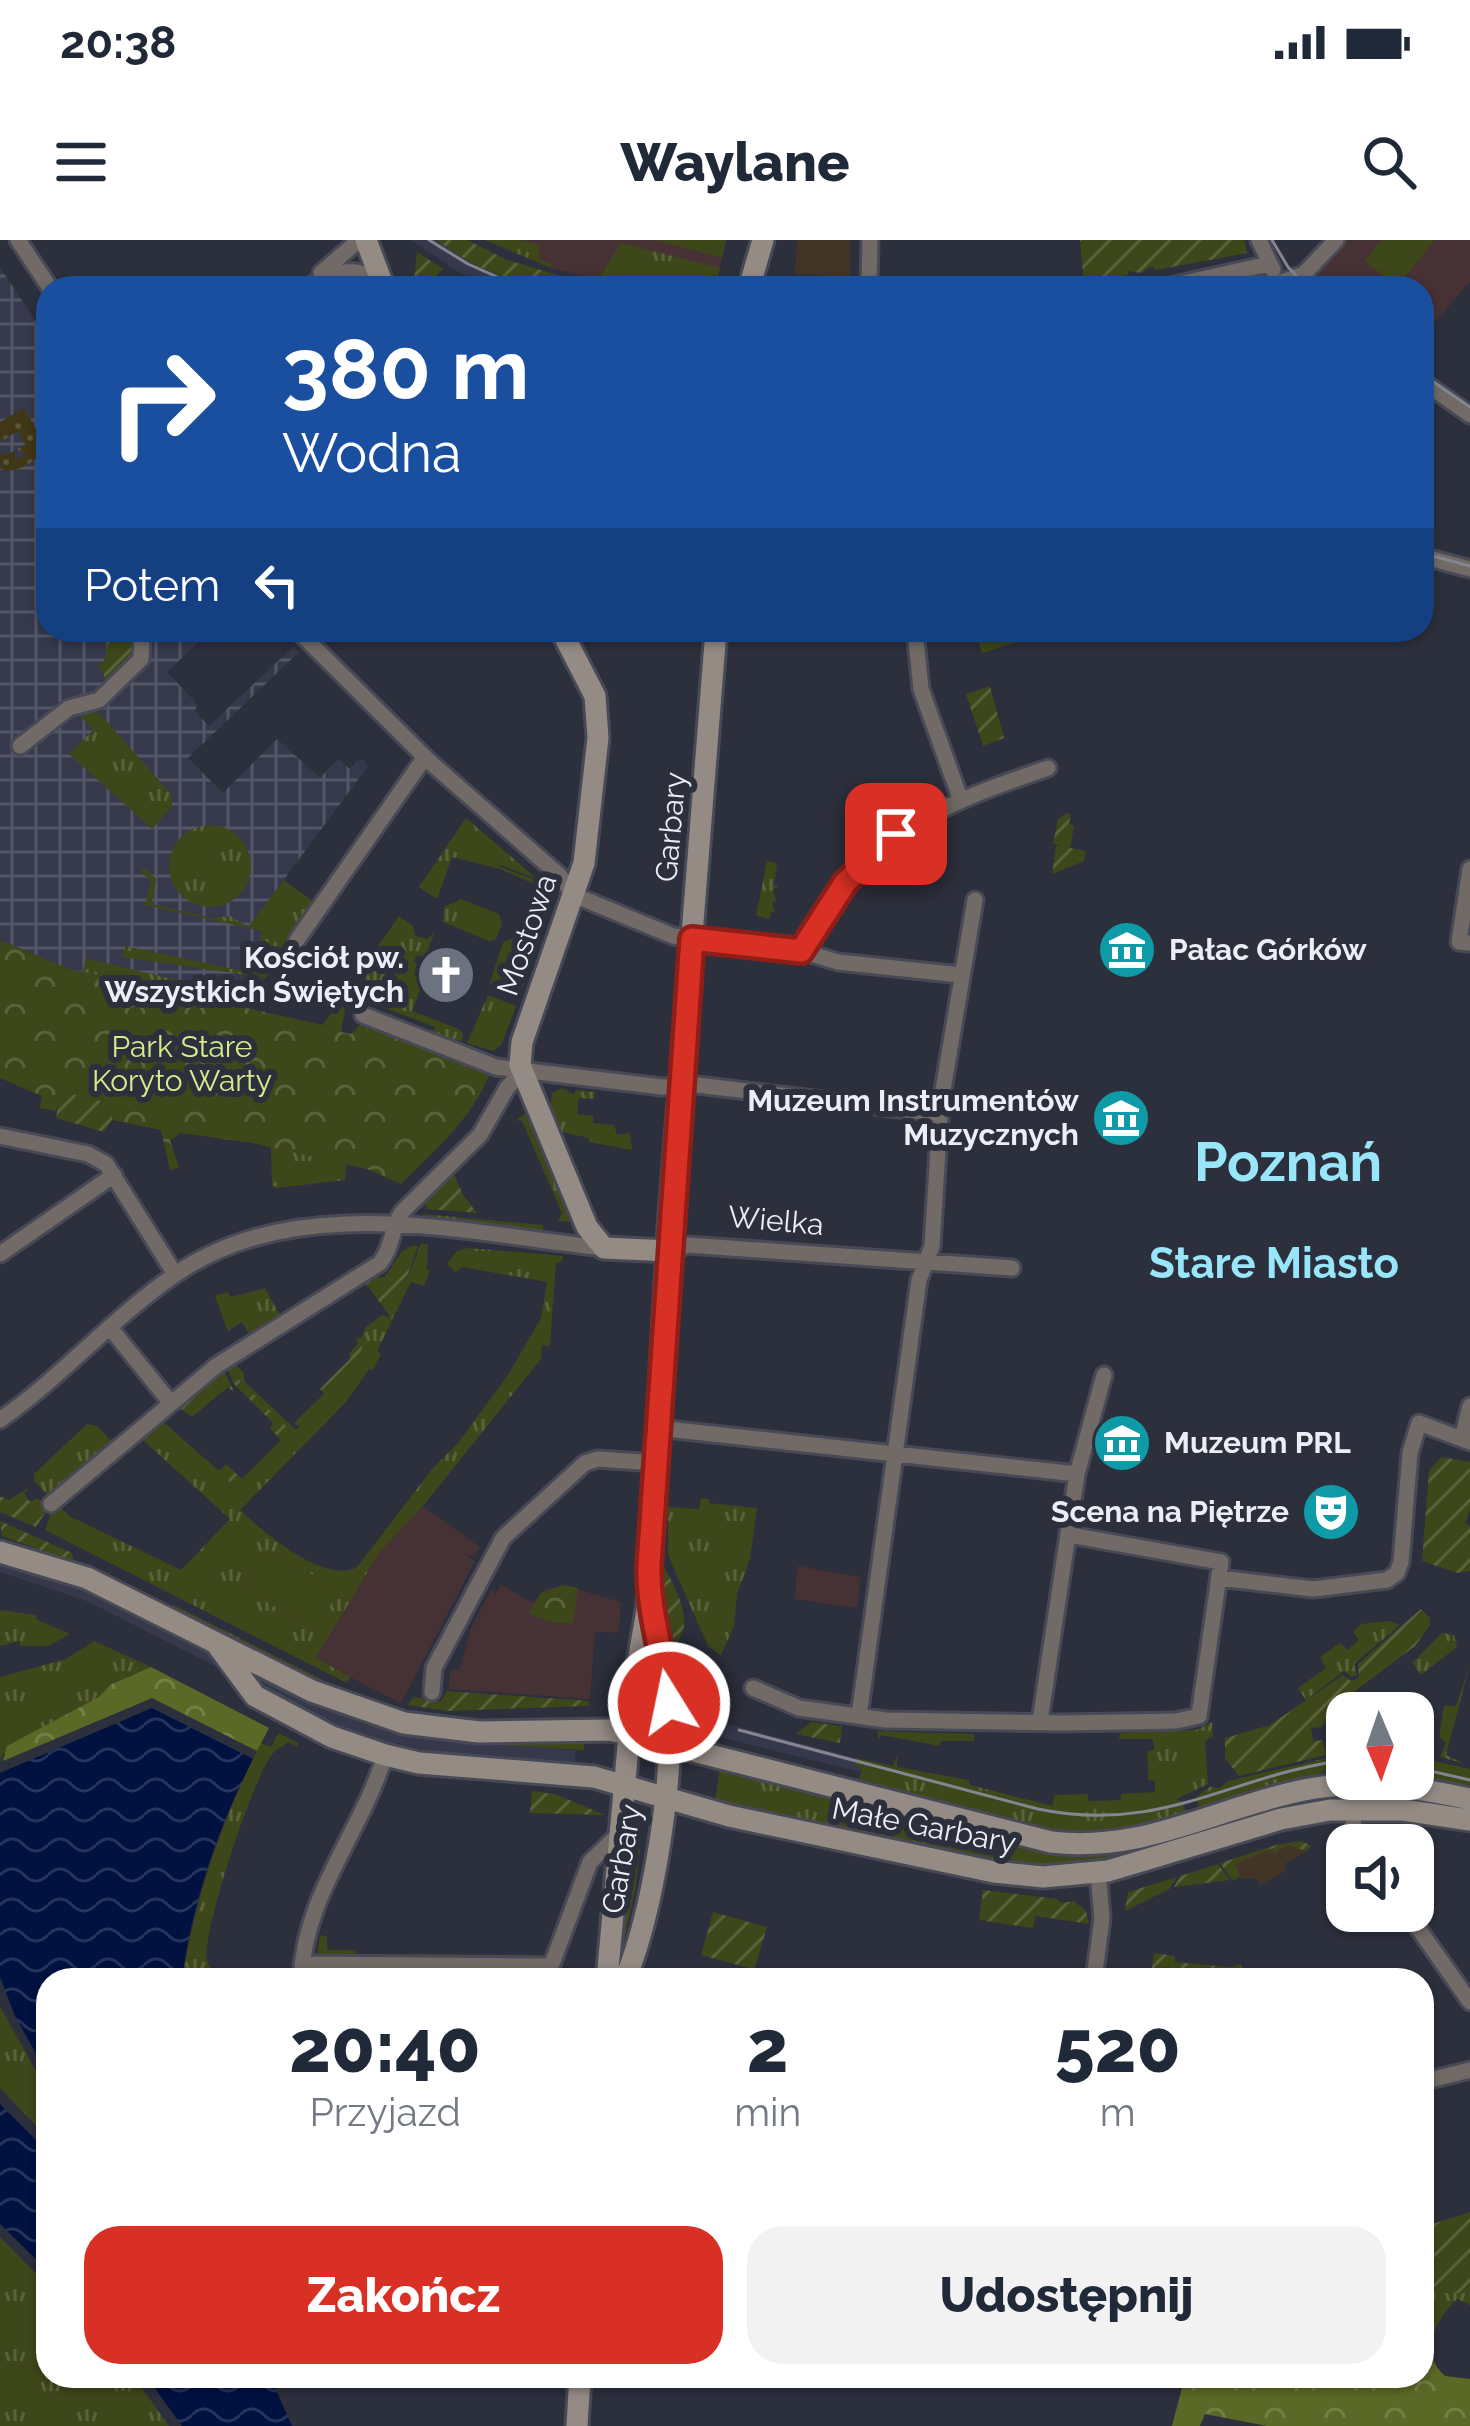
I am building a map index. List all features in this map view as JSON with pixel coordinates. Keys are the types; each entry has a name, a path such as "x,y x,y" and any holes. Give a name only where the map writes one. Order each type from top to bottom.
{"street":[{"path":"18,240 42,276"},
{"path":"320,276 363,240 378,276"},
{"path":"752,276 763,240"},
{"path":"869,276 870,240"},
{"path":"1259,240 1278,276"},
{"path":"1301,276 1336,240"},
{"path":"1215,276 1269,264"},
{"path":"334,276 348,270 372,276"},
{"path":"1434,390 1470,416"},
{"path":"1434,559 1470,569"},
{"path":"20,746 69,708 99,700 141,659 140,642"},
{"path":"309,642 424,757 559,875 574,895 673,936 801,951 838,962 961,974"},
{"name":"Mostowa","path":"522,1071 522,1042 585,854 598,715 591,686 567,642"},
{"name":"Garbary","path":"608,1968 634,1680 648,1604 680,1085 715,642"},
{"path":"916,642 921,689 960,798"},
{"path":"297,940 424,757"},
{"path":"801,951 845,883 896,834 960,798 1048,768"},
{"path":"1465,943 1470,869"},
{"path":"859,1716 919,1280 932,1246 941,1114 975,900"},
{"path":"363,1016 496,1067 941,1114"},
{"path":"51,1504 216,1366 373,1269 387,1255 392,1226 401,1212 473,1143 522,1071"},
{"path":"522,1071 587,1226 604,1248"},
{"path":"0,1136 88,1154 106,1164 176,1274"},
{"path":"0,1254 114,1175"},
{"name":"Wielka","path":"0,1420 47,1386 176,1274 225,1250 286,1232 392,1226 604,1248 670,1251 688,1245 1012,1268"},
{"path":"111,1329 170,1402"},
{"path":"1040,1721 1077,1474 1104,1375"},
{"path":"1070,1535 1313,1589 1387,1580 1397,1573 1409,1453 1418,1423 1466,1441 1470,1406"},
{"path":"658,1428 1077,1474"},
{"path":"432,1692 434,1668 503,1538 585,1463 598,1459 656,1463"},
{"name":"Małe Garbary","path":"0,1552 87,1578 338,1702 404,1724 463,1732 597,1729 629,1733 1018,1835 1077,1845 1132,1840 1301,1790 1326,1787"},
{"path":"753,1688 790,1705 911,1721 1194,1720 1203,1710 1220,1570"},
{"name":"Garbary","path":"628,1968 653,1881 668,1743 665,1669 648,1604"},
{"name":"Małe Garbary","path":"215,1642 255,1696 332,1737 385,1755 419,1763 553,1771 625,1785 729,1816 994,1872 1042,1877 1098,1872 1281,1819 1354,1809 1426,1812 1470,1820"},
{"path":"669,1703 705,1753"},
{"path":"302,1968 317,1897 370,1795 385,1755"},
{"name":"Małe Garbary","path":"1434,1793 1470,1799"},
{"path":"1352,1824 1354,1809 1362,1800"},
{"path":"550,1968 585,1876 598,1851 620,1833"},
{"path":"1096,1968 1102,1918 1098,1872"},
{"path":"585,1876 604,1873 615,1885"},
{"path":"1421,1932 1470,2002"},
{"path":"1434,2079 1470,2070"},
{"path":"577,2426 579,2388"}],"shaded area":[{"path":"411,240 436,240 503,276 468,276"},
{"path":"485,240 726,240 718,276 584,276 551,268"},
{"path":"797,240 850,240 850,276 795,274"},
{"path":"1345,240 1470,240 1470,282 1434,323 1434,276 1317,276"},
{"path":"0,267 36,322 36,642 199,642 167,672 197,704 195,711 209,726 293,647 299,652 188,758 223,793 277,739 320,778 338,759 350,769 356,761 363,760 368,766 249,927 263,931 285,950 246,1007 69,969 0,940"},
{"path":"423,1506 480,1547 474,1557 462,1552 475,1561 401,1704 316,1659 379,1553"},
{"path":"0,1558 49,1571 361,1719 462,1743 575,1750 575,1763 458,1757 322,1721 89,1602 0,1572"},
{"path":"797,1566 861,1577 857,1608 795,1599"},
{"path":"501,1585 533,1603 544,1590 563,1585 621,1602 619,1633 595,1632 590,1699 449,1689 450,1671 460,1669 471,1628 491,1590 496,1593"},
{"path":"691,1720 721,1722 856,1758 854,1765 862,1767 861,1772 700,1732"},
{"path":"1290,1845 1308,1851 1284,1864 1286,1871 1260,1885 1256,1878 1240,1879 1234,1864 1264,1849"}],"green space":[{"path":"436,240 467,240 507,260 561,276 502,276"},
{"path":"485,240 539,245 540,260 552,264 551,268"},
{"path":"656,240 726,240 722,258"},
{"path":"1080,240 1244,240 1247,253 1156,270 1152,266 1122,276 1083,276"},
{"path":"1381,240 1434,241 1406,276 1383,276 1365,261"},
{"path":"621,243 720,268 718,276 600,276"},
{"path":"417,252 443,269 436,276 414,276"},
{"path":"136,642 137,651 106,679 98,665 104,661 108,644"},
{"path":"979,642 1017,642 982,653"},
{"path":"990,686 1004,738 983,746 966,694"},
{"path":"84,707 86,715 89,708 101,715 172,795 172,807 152,829 69,754 93,730 80,716"},
{"path":"1071,814 1069,823 1074,826 1070,848 1086,851 1084,861 1052,874 1056,846 1061,846 1053,844 1058,819"},
{"path":"466,818 537,879 500,867 536,880 543,888 500,869 452,857 437,899 419,887"},
{"path":"210,825 239,837 251,866 239,895 210,907 181,895 169,866 181,837"},
{"path":"767,861 777,863 775,912 770,919 756,916"},
{"path":"143,867 156,879 152,904 212,918 231,916 248,927 284,880 315,903 266,978 122,957 125,946 253,973 262,931 145,905 151,881 141,872"},
{"path":"461,899 499,914 502,925 495,940 443,922 444,907"},
{"path":"399,916 413,926 415,936 427,939 435,932 425,956 416,956 414,962 414,975 424,979 412,1011 459,1029 462,1041 433,1034 435,1027 370,1002 349,988"},
{"path":"513,938 537,947 519,998 490,983 503,942"},
{"name":"Park Stare Koryto Warty","path":"0,940 69,969 323,1025 341,999 345,1010 341,1032 351,1034 361,1024 490,1073 463,1119 401,1184 367,1169 252,1143 181,1133 170,1140 179,1168 170,1170 161,1130 112,1120 112,1104 61,1092 56,1111 40,1108 42,1096 0,1078"},
{"path":"86,958 163,977 260,987 246,1007 83,972"},
{"path":"488,995 516,1006 502,1044 493,1051 467,1043"},
{"path":"562,1088 574,1095 576,1090 595,1092 594,1099 579,1098 577,1114 593,1116 593,1123 614,1125 617,1135 630,1133 632,1150 561,1132 550,1107 552,1093"},
{"path":"60,1091 112,1104 112,1120 104,1132 56,1118"},
{"path":"529,1110 576,1222 558,1221 562,1213 522,1121 516,1120"},
{"path":"271,1147 346,1163 345,1180 277,1188 272,1185"},
{"path":"454,1174 477,1213 427,1209 425,1203"},
{"path":"423,1214 543,1225 543,1230 422,1219"},
{"path":"421,1244 428,1244 430,1271 424,1286 411,1282 377,1351 381,1354 373,1370 240,1510 263,1531 312,1563 344,1571 357,1567 508,1375 541,1318 547,1282 462,1267 456,1272 447,1264 457,1251 563,1256 556,1263 550,1346 542,1345 541,1359 423,1506 379,1553 316,1658 350,1677 347,1683 45,1530 53,1508 118,1454 124,1455 61,1507 69,1516 181,1570 230,1519 143,1440 132,1448 132,1444 161,1420 237,1487 293,1433 228,1369 235,1364 244,1373 244,1381 296,1430 360,1361 365,1328 382,1315 391,1318"},
{"path":"418,1246 392,1319 366,1284 374,1277 385,1277 402,1251"},
{"path":"265,1288 280,1315 250,1335 242,1322 228,1331 215,1296"},
{"path":"365,1328 360,1361 299,1427 294,1423 351,1358 358,1343 355,1339 361,1338"},
{"path":"228,1369 293,1433 237,1488 218,1472 226,1464 242,1479 281,1440 270,1428 273,1423 233,1383"},
{"path":"224,1371 235,1393 228,1387 192,1417 178,1407"},
{"path":"87,1424 97,1426 111,1441 48,1496 34,1481 34,1474"},
{"path":"1441,1457 1470,1462 1470,1509 1465,1523 1470,1526 1470,1571 1458,1573 1422,1561 1429,1471"},
{"path":"29,1487 24,1493 30,1502 37,1498 49,1507 36,1527 0,1512 0,1496 9,1500"},
{"path":"701,1498 757,1508 734,1626 721,1655 708,1646 668,1555 668,1507 699,1509"},
{"path":"0,1521 72,1553 74,1562 2,1536"},
{"path":"268,1549 339,1590 316,1630 244,1589"},
{"path":"658,1554 683,1612 682,1634 675,1644 664,1613"},
{"path":"563,1585 578,1588 573,1623 528,1614 541,1593"},
{"path":"172,1604 323,1680 322,1687 183,1617"},
{"path":"1421,1609 1430,1618 1415,1646 1354,1692 1326,1692 1326,1721 1311,1728 1313,1741 1323,1740 1326,1755 1239,1776 1225,1758 1225,1738 1270,1725 1343,1675 1351,1681 1359,1678 1358,1664"},
{"path":"0,1610 37,1615 36,1619 70,1634 48,1646 20,1646 20,1641 0,1646"},
{"path":"1388,1621 1400,1625 1354,1664 1357,1675 1351,1677 1344,1671 1306,1700 1298,1688 1326,1668 1320,1657 1340,1643 1347,1650 1359,1640 1353,1632 1361,1624"},
{"path":"1442,1633 1454,1635 1457,1647 1421,1675 1412,1663"},
{"path":"94,1641 151,1667 110,1685 99,1697 3,1754 0,1763 0,1677 66,1659"},
{"path":"1470,1664 1446,1755 1465,1764 1440,1757 1446,1743 1439,1737 1444,1706 1456,1706"},
{"path":"151,1667 269,1728 257,1751 152,1698 3,1761 7,1746 99,1697 110,1685"},
{"path":"447,1691 589,1701 589,1706 448,1711 407,1705 414,1697 441,1701"},
{"path":"811,1722 842,1726 840,1743 796,1734"},
{"path":"1212,1722 1213,1736 1205,1741 1208,1784 1176,1799 1183,1802 1187,1816 1119,1832 1070,1832 1009,1821 859,1779 862,1768 854,1765 856,1758 893,1766 897,1756 897,1767 969,1780 970,1785 1053,1806 1054,1795 1121,1800 1121,1794 1155,1792 1155,1781 1148,1780 1147,1751 1154,1750 1153,1739 1119,1739 1120,1733 1196,1730"},
{"path":"877,1731 974,1734 974,1741 941,1741 940,1746 881,1735 879,1739"},
{"path":"278,1733 299,1743 297,1747 288,1742 275,1751 255,1788 212,1921 207,1946 211,1968 185,1968 203,1888 234,1800 261,1743 271,1747"},
{"path":"585,1736 584,1750 460,1740"},
{"path":"1326,1758 1325,1772 1200,1810 1196,1797 1228,1781"},
{"path":"1434,1761 1470,1769 1470,1786 1434,1780"},
{"path":"720,1769 1032,1849 1102,1853 1193,1831 1195,1838 1103,1865 1028,1869 714,1805"},
{"path":"532,1791 555,1794 605,1815 530,1813"},
{"path":"629,1826 642,1829 636,1886 617,1968"},
{"path":"1301,1841 1312,1846 1306,1851 1289,1845 1273,1854 1273,1848 1235,1864 1237,1879 1232,1880 1220,1863 1276,1845"},
{"path":"1218,1864 1230,1880 1174,1887 1180,1876"},
{"path":"1177,1877 1169,1889 1125,1911 1128,1892"},
{"path":"983,1890 1074,1901 1086,1911 1089,1924 1036,1916 1033,1928 979,1920"},
{"path":"713,1912 767,1927 755,1968 701,1955"},
{"path":"320,1935 327,1937 327,1950 355,1950 356,1954 539,1955 538,1959 317,1958"},
{"path":"1154,1953 1175,1956 1175,1962 1241,1964 1242,1968 1200,1968 1152,1968"},
{"path":"0,2006 36,2071 36,2126 0,2088"},
{"path":"1470,2212 1470,2293 1434,2292 1434,2223"},
{"path":"0,2237 36,2274 36,2388 142,2388 169,2426 0,2426"},
{"path":"1436,2293 1470,2293 1470,2305 1457,2299 1434,2336 1434,2302"},
{"path":"1434,2362 1445,2376 1470,2379 1470,2426 1267,2426 1205,2414 1200,2426 1172,2426 1182,2388 1434,2388"}],"sand":[{"path":"24,408 36,429 36,458 13,470 0,468 0,453 15,450 15,460 26,454 17,449 25,444 18,431 0,442 0,422"}],"water":[{"path":"152,1708 253,1759 208,1867 184,1968 36,1968 36,2054 0,1977 0,1773"},
{"path":"0,2104 36,2140 36,2259 0,2224"},
{"path":"155,2388 275,2388 292,2426 182,2426"}],"tram line":[{"path":"429,240 495,276"},
{"path":"1272,240 1297,276"},
{"path":"1434,382 1470,407"},
{"path":"1434,556 1470,566"},
{"path":"739,1730 1038,1809 1082,1815 1160,1809 1326,1764"},
{"path":"1434,1772 1470,1780"}],"place":[{"name":"Pałac Górków","path":"1127,950"},
{"name":"Kościół pw. Wszystkich Świętych","path":"446,975"},
{"name":"Muzeum Instrumentów Muzycznych","path":"1121,1118"},
{"name":"Muzeum PRL","path":"1122,1443"},
{"name":"Scena na Piętrze","path":"1331,1512"}],"district":[{"name":"Poznań","path":"1288,1162"},
{"name":"Stare Miasto","path":"1274,1263"}],"route":[{"path":"669,1703 648,1604 649,1566 692,939 801,951 845,883 896,834"}]}
